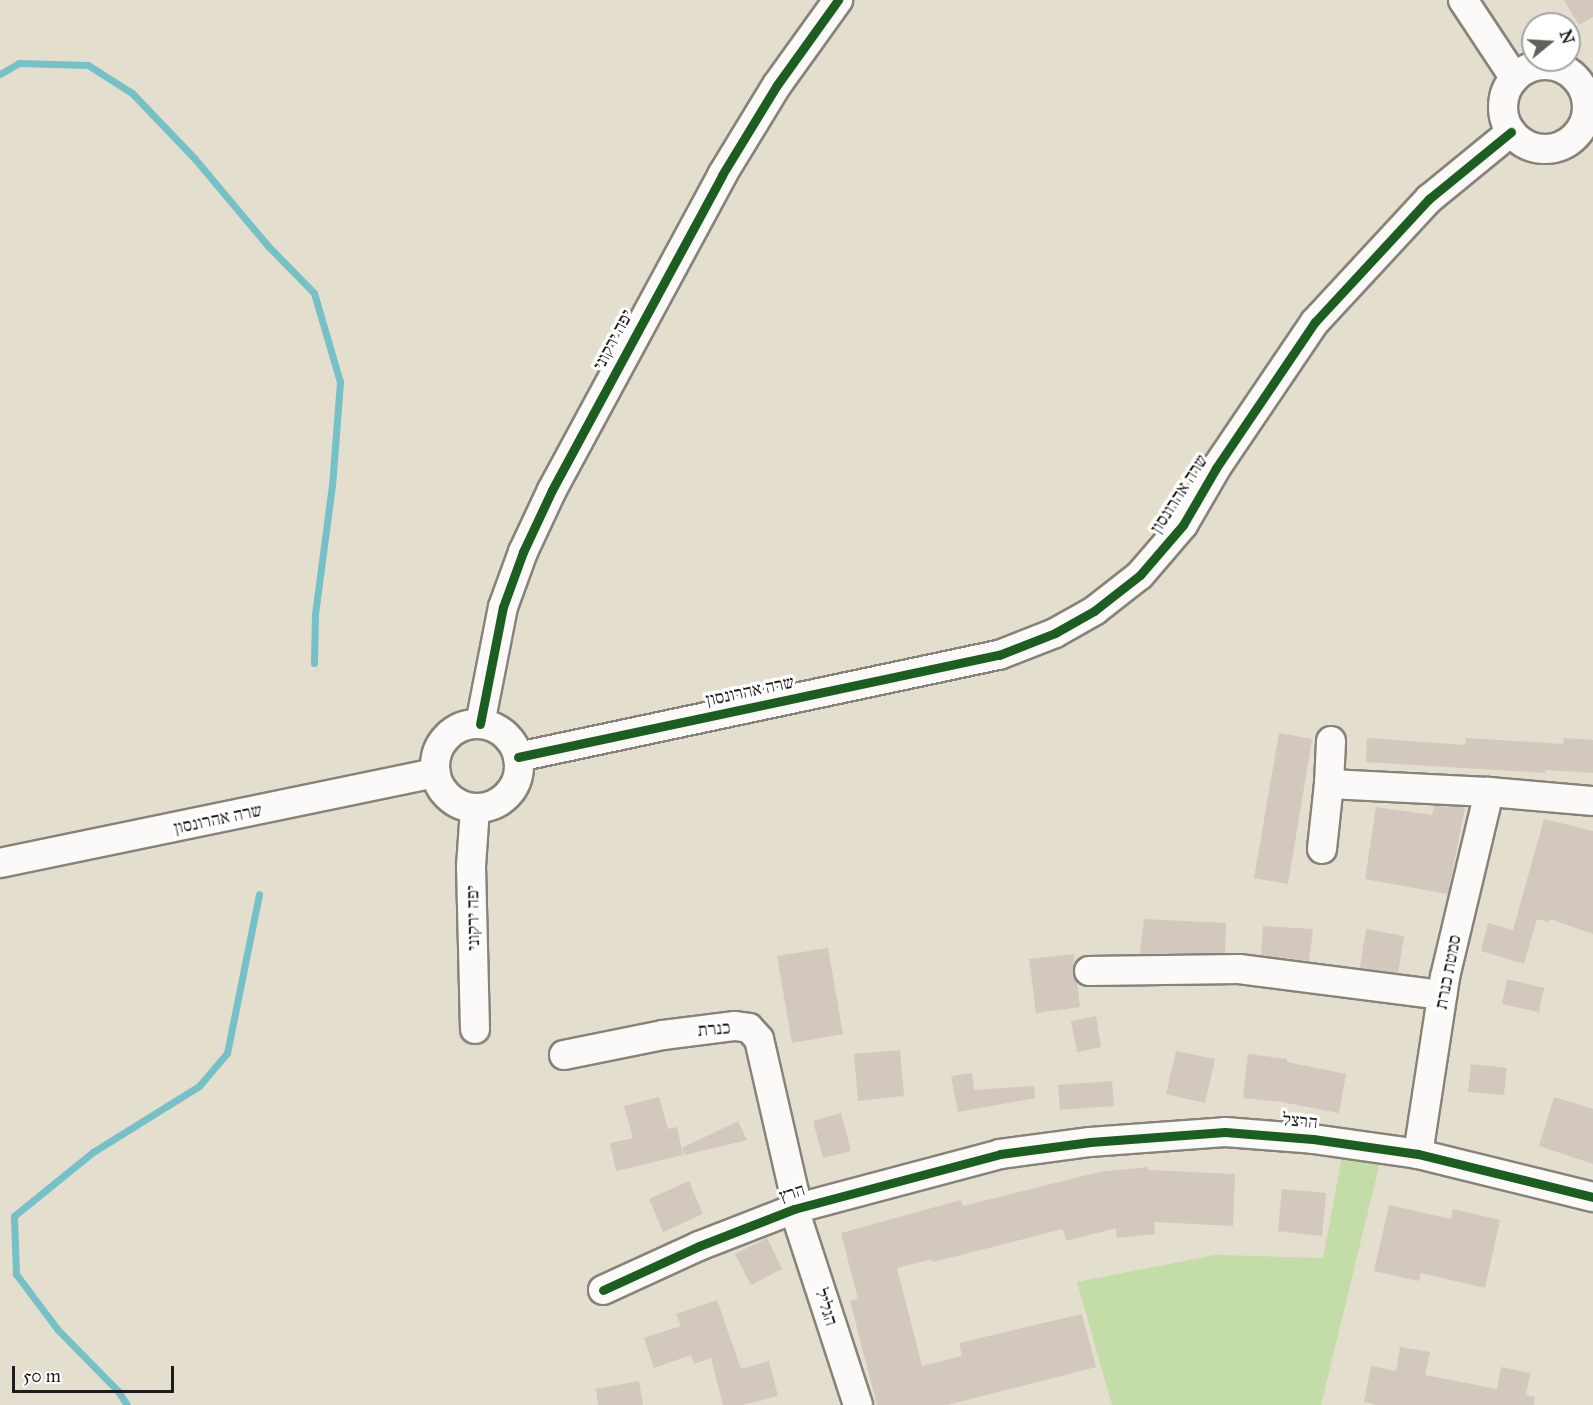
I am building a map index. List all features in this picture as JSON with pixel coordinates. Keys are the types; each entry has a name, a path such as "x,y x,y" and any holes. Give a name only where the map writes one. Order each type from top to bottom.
{"street":[{"name":"יפה ירקוני","path":"480,724 503,607 523,552 552,490 722,175 777,85 838,0"},
{"path":"1462,0 1521,71"},
{"path":"1486,0 1521,70"},
{"path":"1522,72 1506,87 1502,104 1504,120 1510,132 1525,145 1542,150 1558,148 1572,140 1583,126 1588,110 1585,93 1586,78"},
{"name":"שרה אהרונסון","path":"518,758 999,655 1055,633 1094,611 1140,575 1183,525 1216,468 1315,322 1429,199 1510,132"},
{"path":"480,724 496,728 510,739 518,758 520,769 515,785 505,798 490,806 475,808 459,804 445,793 436,773 435,763 440,746 450,733 464,726 480,724"},
{"path":"1322,849 1331,741"},
{"name":"שרה אהרונסון","path":"0,863 436,773"},
{"path":"1329,784 1489,792 1592,801"},
{"name":"סמטת כנרת","path":"1418,1154 1442,995 1489,792"},
{"name":"יפה ירקוני","path":"475,808 471,866 475,1029"},
{"path":"1089,971 1239,969 1442,995"},
{"name":"כנרת","path":"564,1055 663,1035 735,1026 749,1028 759,1039 781,1127 794,1192 794,1209"},
{"name":"הרצל","path":"1000,1154 1090,1142 1225,1132 1313,1138 1418,1154 1593,1197"},
{"name":"הרץ","path":"603,1290 699,1246 794,1209 1000,1154"},
{"name":"הגליל","path":"794,1209 858,1405"}],"green space":[{"path":"1342,1157 1380,1162 1321,1405 1112,1405 1077,1282 1215,1255 1323,1258"}],"building":[{"path":"1564,0 1593,0 1593,17 1581,24 1581,12 1571,12"},
{"path":"1279,733 1312,739 1288,884 1254,878"},
{"path":"1367,738 1465,745 1466,738 1563,744 1564,738 1593,740 1593,773 1545,770 1545,773 1366,762"},
{"path":"1434,806 1465,807 1448,894 1365,879 1376,807 1432,815"},
{"path":"1544,819 1593,831 1593,934 1550,919 1549,922 1537,919 1524,964 1481,951 1488,923 1513,930"},
{"path":"1144,919 1226,923 1225,953 1140,954"},
{"path":"1263,926 1313,929 1309,961 1261,955"},
{"path":"1366,929 1404,936 1398,973 1360,968"},
{"path":"828,948 843,1034 792,1043 777,956"},
{"path":"1074,954 1073,972 1077,982 1080,1007 1036,1013 1029,959"},
{"path":"1507,979 1544,988 1539,1012 1502,1004"},
{"path":"1096,1016 1101,1047 1077,1052 1071,1021"},
{"path":"900,1050 904,1096 858,1101 854,1054"},
{"path":"1176,1051 1215,1059 1205,1103 1166,1094"},
{"path":"1248,1054 1287,1059 1287,1062 1346,1074 1339,1113 1282,1102 1243,1098"},
{"path":"1471,1064 1507,1068 1504,1095 1468,1092"},
{"path":"972,1073 974,1090 1034,1086 1035,1098 958,1112 951,1076"},
{"path":"1112,1081 1114,1106 1060,1110 1058,1085"},
{"path":"659,1097 668,1129 677,1127 683,1155 616,1171 610,1143 633,1138 624,1106"},
{"path":"1554,1097 1593,1109 1593,1164 1539,1146"},
{"path":"841,1113 851,1151 823,1158 813,1121"},
{"path":"738,1121 747,1140 685,1155 682,1148"},
{"path":"1148,1167 1148,1170 1235,1174 1233,1226 1154,1222 1155,1234 1117,1238 1116,1228 1066,1241 1063,1229 933,1262 932,1259 897,1268 922,1366 962,1356 959,1343 1082,1314 1096,1367 947,1405 877,1405 850,1301 858,1299 841,1233 961,1200 963,1206 1099,1172"},
{"path":"689,1181 703,1214 663,1232 649,1199"},
{"path":"1282,1189 1326,1193 1322,1236 1278,1231"},
{"path":"1389,1205 1451,1219 1453,1209 1500,1220 1485,1288 1421,1273 1419,1281 1374,1271"},
{"path":"767,1238 782,1269 751,1285 735,1254"},
{"path":"717,1300 741,1369 769,1361 778,1396 742,1405 723,1405 711,1358 694,1364 691,1355 654,1368 644,1338 681,1326 676,1314"},
{"path":"1400,1347 1430,1352 1425,1375 1497,1389 1501,1367 1530,1373 1526,1395 1535,1397 1534,1405 1377,1405 1364,1402 1371,1366 1396,1371"},
{"path":"639,1381 643,1405 598,1405 596,1389"}],"waterway":[{"path":"0,74 19,63 88,65 132,93 195,159 268,246 314,293 340,382 332,485 315,615 314,663"},
{"path":"127,1405 118,1391 58,1330 16,1274 14,1216 93,1152 199,1086 227,1053 259,894"}],"cycle path":[{"path":"480,724 503,607 523,552 552,490 722,175 777,85 838,0"},
{"path":"518,757 999,655 1055,633 1094,611 1140,575 1183,525 1216,468 1315,322 1429,199 1511,132"},
{"path":"603,1290 699,1246 794,1209 1000,1154 1090,1142 1225,1132 1313,1139 1418,1154 1593,1197"}]}
